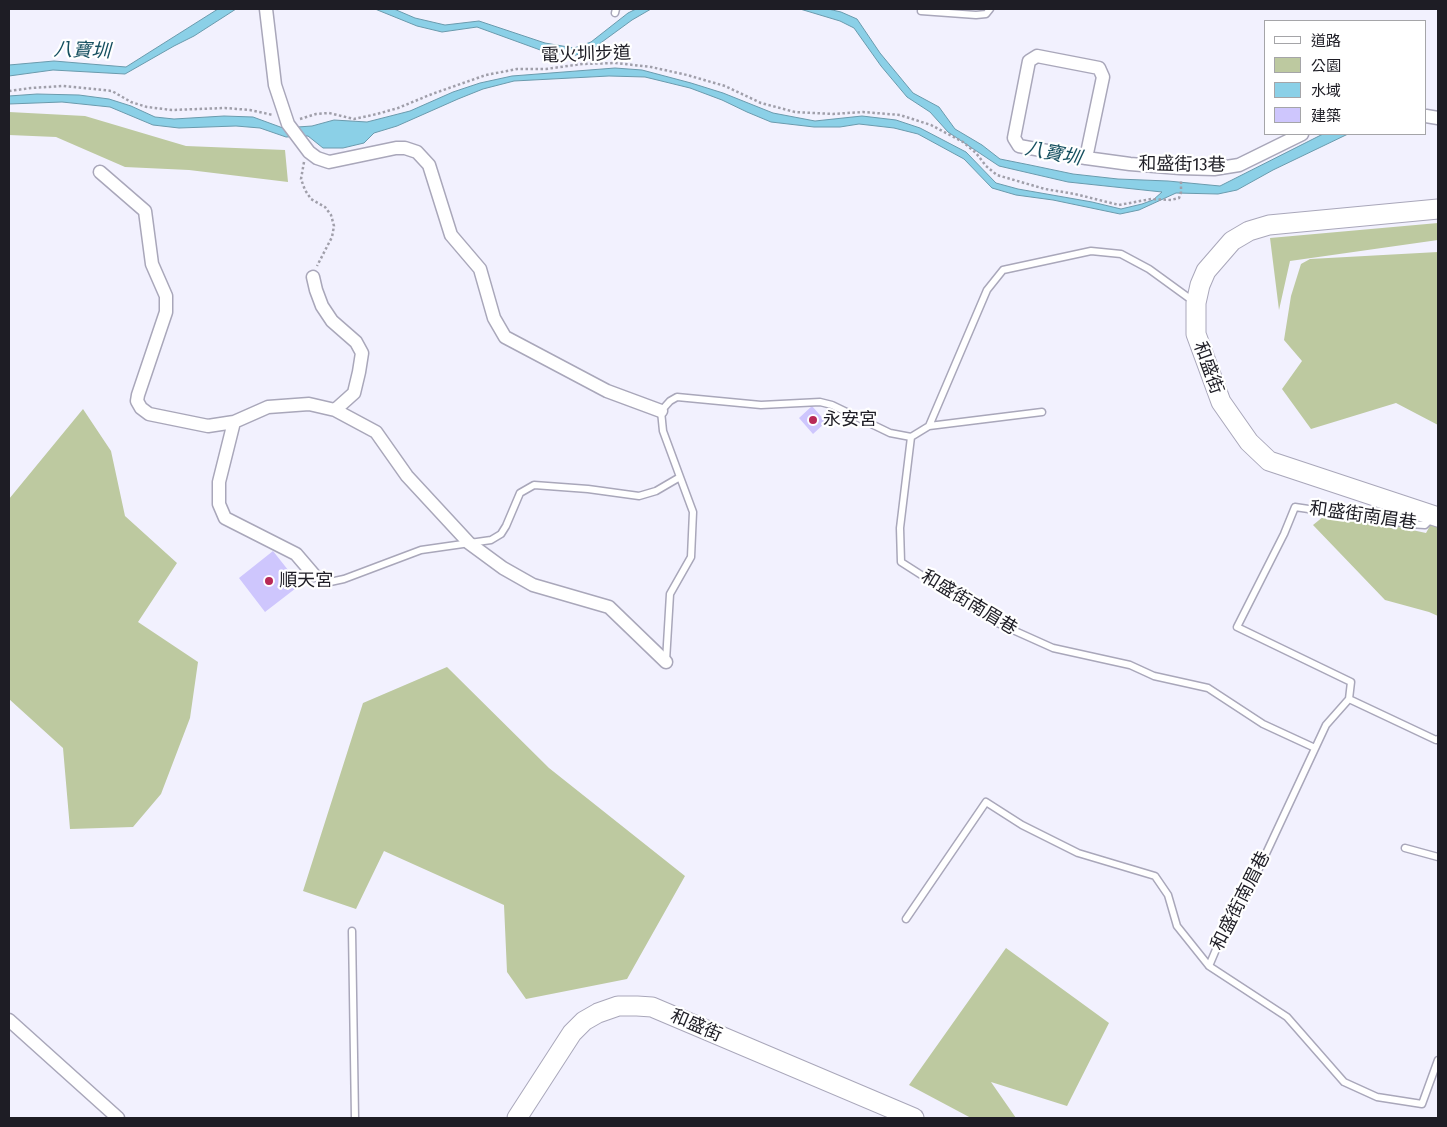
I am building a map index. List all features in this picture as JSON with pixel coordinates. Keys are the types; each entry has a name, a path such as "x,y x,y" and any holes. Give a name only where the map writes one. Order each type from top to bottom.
{"main road":[{"name":"和盛街","path":"1436,517 1269,461 1249,442 1221,402 1196,334 1196,303 1200,285 1206,271 1232,241 1249,231 1276,224 1438,209"},
{"name":"和盛街","path":"517,1118 572,1032 598,1012 618,1006 652,1007 914,1118"}],"street":[{"path":"266,9 275,85 288,124 309,152 317,158 329,162 396,148 406,148 417,152 429,165 451,235 480,269 494,318 505,337 607,391 661,411"},
{"name":"和盛街13巷","path":"1086,158 1103,77 1099,68 1037,56 1029,61 1014,138 1019,146 1086,158 1130,164 1214,169 1239,165 1300,135"},
{"path":"100,172 145,211 152,264 166,296 166,312 137,401 142,408 149,414 208,426 234,422 268,407 308,404 335,410 376,432 407,476 469,543 503,568 533,585 609,607 666,662"},
{"path":"313,277 322,306 332,322 356,342 362,353 354,392 335,410"},
{"path":"234,422 219,482 219,504 225,518 296,554 314,575"},
{"path":"9,1020 118,1118"}],"lane":[{"path":"921,11 976,15 986,14 990,9"},
{"path":"929,426 987,290 1003,270 1091,251 1121,254 1149,269 1196,303"},
{"path":"666,662 670,594 691,556 694,512 663,431 661,411 670,401 677,397 761,405 820,402 832,405 890,433 911,437 929,426 1042,412"},
{"name":"和盛街南眉巷","path":"911,437 900,528 902,562 995,622 1053,648 1130,666 1154,676 1208,688 1264,724 1315,748"},
{"path":"314,575 330,582 344,579 421,550 491,540 501,534 506,526 520,493 534,485 588,489 639,496 656,492 680,477"},
{"name":"和盛街南眉巷","path":"1436,517 1425,525 1409,524 1295,506 1284,534 1237,627 1351,682 1349,698 1326,725 1242,905 1220,940 1209,966 1287,1017 1344,1082 1377,1097 1422,1104 1438,1060"},
{"path":"1349,698 1437,739"},
{"path":"906,919 986,802 1022,825 1078,853 1156,876 1168,894 1177,926 1209,966"},
{"path":"1405,848 1438,857"},
{"path":"352,931 355,1118"}],"path":[{"name":"電火圳步道","path":"288,124 316,114 329,113 354,119 377,114 477,78 517,69 546,69 582,64 616,63 651,67 687,75 725,86 761,104 795,112 833,114 863,112 900,115 931,125 963,142 997,175 1045,189 1119,204 1151,199 1171,200 1179,198 1181,178 1188,179"},
{"path":"9,91 63,86 94,88 112,91 131,102 147,107 172,110 225,108 250,110 271,114 288,124"},
{"path":"309,152 300,180 311,200 326,207 331,215 334,226 332,237 316,267 313,277"}],"green space":[{"path":"9,112 85,116 186,146 285,150 288,182 189,170 125,167 56,137 9,135"},
{"path":"1438,223 1438,240 1290,261 1279,310 1270,238"},
{"path":"1438,252 1438,425 1396,403 1311,429 1282,389 1302,361 1284,340 1291,296 1301,264 1310,259"},
{"path":"83,409 111,451 125,516 177,563 138,622 198,662 190,718 161,794 133,827 70,829 63,748 9,699 9,499"},
{"path":"1438,511 1438,616 1385,600 1313,525 1329,512 1426,533"},
{"path":"447,667 549,768 685,876 627,979 526,999 507,972 504,905 384,851 356,909 303,891 363,703"},
{"path":"1006,948 1109,1023 1067,1106 991,1082 1016,1118 971,1118 909,1085"}],"water":[{"name":"八寶圳","path":"218,9 236,9 194,36 125,74 53,70 9,76 9,65 54,61 126,67"},
{"path":"375,9 394,9 415,18 445,25 479,21 545,43 574,48 591,42 628,13 636,9 651,9 632,20 591,50 573,56 543,51 477,27 442,32 417,26"},
{"name":"八寶圳","path":"800,9 828,9 857,19 880,53 913,93 939,107 955,129 982,145 1000,159 1073,174 1220,186 1321,135 1346,135 1273,170 1237,190 1218,194 1176,193 1139,210 1120,214 1053,200 1016,195 992,188 964,159 918,134 894,128 859,124 840,127 814,127 771,122 690,88 645,77 609,76 514,81 483,89 397,126 374,133 364,143 343,148 323,148 308,136 286,137 260,128 236,126 179,128 153,125 110,107 62,102 9,104 9,96 37,94 79,95 109,99 155,117 174,119 224,116 253,117 283,128 312,126 334,120 367,122 410,111 453,92 480,83 512,76 615,68 642,70 723,93 773,113 815,121 862,116 896,120 920,128 966,152 996,183 1018,189 1121,209 1153,200 1162,192 1068,182 999,166 948,132 930,112 907,97 881,66 854,28 840,21"}],"building":[{"name":"永安宮","path":"812,406 826,422 813,434 799,418"},
{"name":"順天宮","path":"273,551 300,585 265,612 239,578"}],"place":[{"name":"永安宮","path":"813,420"},
{"name":"順天宮","path":"269,581"}]}
